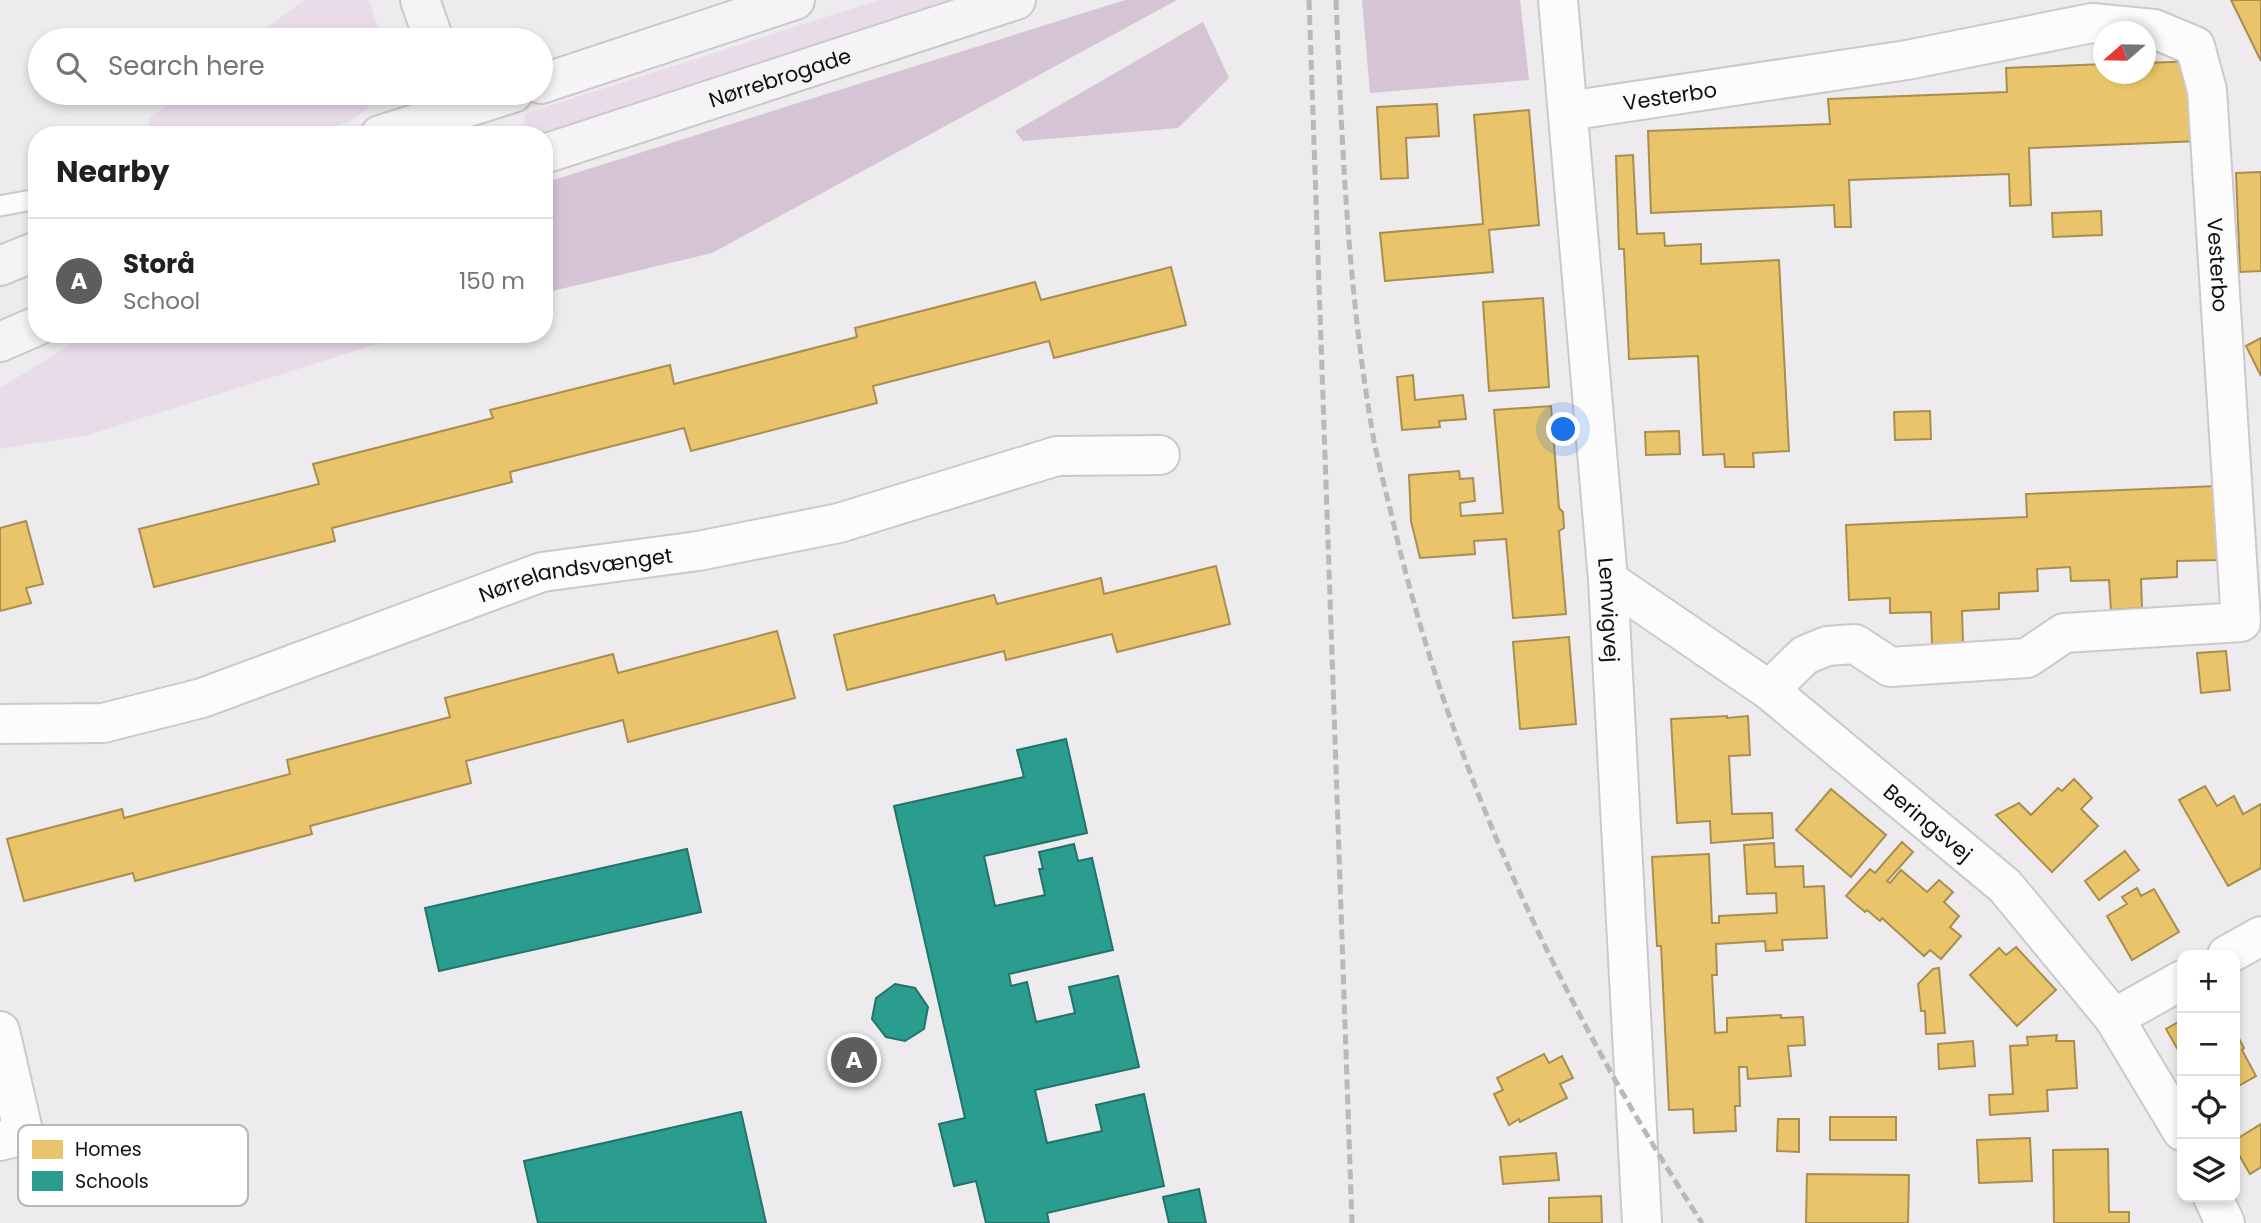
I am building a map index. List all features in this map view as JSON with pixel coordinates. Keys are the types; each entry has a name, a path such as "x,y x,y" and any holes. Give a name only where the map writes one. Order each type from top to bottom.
{"street":[{"path":"420,0 430,28"},
{"path":"553,80 795,0"},
{"name":"Nørrebrogade","path":"553,150 1016,0"},
{"name":"Lemvigvej","path":"1558,0 1608,580 1643,1223"},
{"name":"Vesterbo","path":"1568,111 1907,60 2092,23 2154,29 2195,46 2207,90 2241,622 2064,633 2027,658 1890,667 1855,644 1827,646 1805,656 1769,690"},
{"path":"412,126 480,105"},
{"path":"0,266 28,255"},
{"path":"0,342 28,330"},
{"name":"Nørrelandsvænget","path":"0,724 103,723 202,698 542,572 698,551 839,523 1057,456 1160,455"},
{"name":"Beringsvej","path":"1608,580 1769,690 2005,886 2114,1018 2177,1123"},
{"path":"2236,950 2261,936"},
{"path":"2114,1018 2177,983"},
{"path":"0,1031 12,1138"},
{"path":"2215,1202 2225,1223"}],"lane":[{"path":"0,206 28,201"}],"shaded area":[{"path":"304,0 369,0 378,28 267,28"},
{"path":"879,0 948,0 553,130 553,126 524,126 523,120 527,113"},
{"path":"1125,0 1177,0 712,253 553,291 553,180"},
{"path":"1362,0 1520,0 1529,80 1370,93"},
{"path":"1203,22 1229,78 1178,128 1023,141 1015,131"},
{"path":"167,105 370,105 351,121 336,126 149,126 150,118"},
{"path":"73,343 380,343 88,435 0,449 0,388"}],"building: Homes":[{"path":"2231,0 2261,0 2261,61"},
{"path":"2195,61 2199,141 2029,148 2031,205 2010,206 2009,174 1849,180 1851,227 1835,227 1834,205 1651,213 1648,131 1830,124 1828,99 2007,92 2006,68 2093,64 2093,84 2156,84 2156,63"},
{"path":"1437,104 1439,136 1406,138 1408,178 1381,179 1377,107"},
{"path":"1529,110 1539,225 1489,230 1493,272 1385,281 1380,233 1483,224 1474,115"},
{"path":"1633,155 1637,234 1664,233 1665,246 1701,244 1701,264 1779,260 1789,451 1753,453 1754,467 1725,467 1724,454 1703,455 1698,356 1629,359 1624,249 1619,249 1616,156"},
{"path":"2261,172 2261,271 2240,272 2236,173"},
{"path":"2101,211 2102,235 2053,237 2052,213"},
{"path":"1171,267 1186,325 1054,358 1049,341 873,386 877,403 691,451 684,428 510,472 512,482 332,528 335,541 154,587 139,529 319,484 313,464 493,418 490,410 670,365 674,384 857,337 855,328 1035,282 1041,300"},
{"path":"1543,298 1549,387 1489,391 1483,302"},
{"path":"2261,338 2261,376 2246,346"},
{"path":"1413,375 1415,400 1463,395 1466,419 1439,421 1440,427 1402,430 1397,377"},
{"path":"1551,406 1559,508 1563,512 1564,528 1559,531 1566,614 1513,618 1506,539 1474,541 1475,554 1420,558 1411,521 1409,475 1459,471 1460,479 1473,478 1475,501 1460,503 1461,516 1503,513 1494,410"},
{"path":"1930,411 1931,439 1895,440 1894,412"},
{"path":"1679,431 1680,454 1646,455 1645,432"},
{"path":"2217,486 2219,560 2177,561 2177,577 2141,579 2142,608 2111,610 2109,580 2071,581 2070,567 2037,569 2038,591 1999,593 1999,609 1962,611 1963,643 1932,644 1931,612 1890,613 1890,598 1849,600 1846,525 2027,517 2026,494"},
{"path":"26,521 43,584 26,588 31,603 0,611 0,528"},
{"path":"1216,566 1230,624 1117,652 1112,634 1006,660 1004,651 847,690 834,635 994,595 997,604 1101,578 1104,594"},
{"path":"777,631 795,698 628,742 623,720 466,761 471,783 310,826 312,834 135,881 133,873 24,901 7,839 122,809 124,818 290,774 287,760 450,717 445,698 613,654 618,673"},
{"path":"1569,637 1576,724 1520,729 1513,642"},
{"path":"2226,651 2230,690 2201,693 2197,653"},
{"path":"1748,716 1750,755 1729,756 1732,814 1772,813 1773,838 1711,843 1710,821 1677,823 1671,719"},
{"path":"2074,779 2092,798 2081,809 2098,826 2052,872 1996,815 2019,803 2031,815 2058,788 2062,791"},
{"path":"2205,786 2217,806 2234,796 2243,814 2261,804 2261,868 2228,886 2179,800"},
{"path":"1831,789 1886,835 1851,877 1796,830"},
{"path":"1902,842 1913,852 1887,881 1890,883 1901,870 1927,892 1939,880 1953,892 1944,902 1959,916 1950,927 1961,936 1941,959 1930,950 1924,956 1882,918 1880,921 1867,910 1865,912 1846,896 1870,869 1875,873"},
{"path":"1774,843 1775,867 1803,866 1804,887 1824,886 1827,938 1782,940 1783,950 1766,951 1765,941 1716,944 1717,975 1712,975 1715,1033 1727,1032 1727,1018 1781,1015 1781,1018 1803,1017 1805,1045 1788,1046 1791,1076 1748,1079 1747,1067 1739,1067 1740,1106 1735,1106 1736,1131 1694,1133 1693,1109 1669,1110 1661,946 1657,946 1652,857 1709,854 1712,923 1719,923 1719,916 1777,913 1776,893 1747,894 1744,845"},
{"path":"2125,851 2139,870 2099,900 2085,881"},
{"path":"2137,888 2141,896 2154,889 2179,932 2132,960 2107,916 2127,904 2122,897"},
{"path":"2016,947 2056,990 2017,1026 1970,975 1999,948 2006,955"},
{"path":"1939,968 1945,1033 1926,1034 1925,1011 1921,1011 1918,984 1933,969"},
{"path":"2177,1023 2177,1048 2166,1029"},
{"path":"2057,1035 2056,1041 2074,1041 2077,1088 2047,1090 2048,1111 1990,1115 1989,1095 2013,1094 2010,1046 2028,1045 2027,1037"},
{"path":"2240,1040 2244,1048 2242,1050 2256,1076 2240,1085"},
{"path":"1973,1041 1975,1066 1939,1069 1938,1044"},
{"path":"1544,1054 1549,1063 1562,1056 1573,1078 1560,1084 1567,1098 1509,1125 1494,1094 1503,1090 1497,1078"},
{"path":"1830,1117 1896,1117 1896,1140 1830,1140"},
{"path":"1778,1119 1799,1119 1799,1152 1777,1151"},
{"path":"2261,1124 2261,1167 2250,1174 2240,1157 2240,1137"},
{"path":"2030,1138 2032,1181 1979,1183 1977,1140"},
{"path":"2108,1149 2109,1212 2129,1212 2129,1223 2054,1223 2053,1150"},
{"path":"1556,1153 1559,1180 1503,1184 1500,1157"},
{"path":"1807,1174 1909,1175 1908,1223 1806,1223"},
{"path":"1601,1196 1602,1223 1549,1223 1549,1198"}],"building: Schools":[{"path":"1066,739 1087,833 984,856 995,906 1045,895 1039,869 1043,869 1039,852 1074,844 1078,861 1092,858 1113,950 1009,974 1011,986 1027,982 1036,1022 1075,1013 1069,987 1118,976 1139,1067 1035,1090 1047,1143 1102,1131 1096,1105 1144,1094 1164,1186 1047,1213 1049,1223 986,1223 976,1181 954,1186 939,1124 965,1118 894,806 1024,777 1017,750"},
{"path":"687,849 701,912 439,971 425,908"},
{"path":"895,984 915,988 928,1007 924,1029 905,1041 886,1037 872,1019 876,998"},
{"path":"741,1112 766,1223 538,1223 524,1161"},
{"path":"1199,1189 1206,1223 1169,1223 1163,1197"}],"railway":[{"path":"1309,0 1352,1223"},
{"path":"1336,0 1352,276 1365,386 1378,460 1416,611 1445,704 1478,794 1516,884 1602,1057 1702,1223"}],"place":[{"name":"Storå","path":"854,1060"}]}
